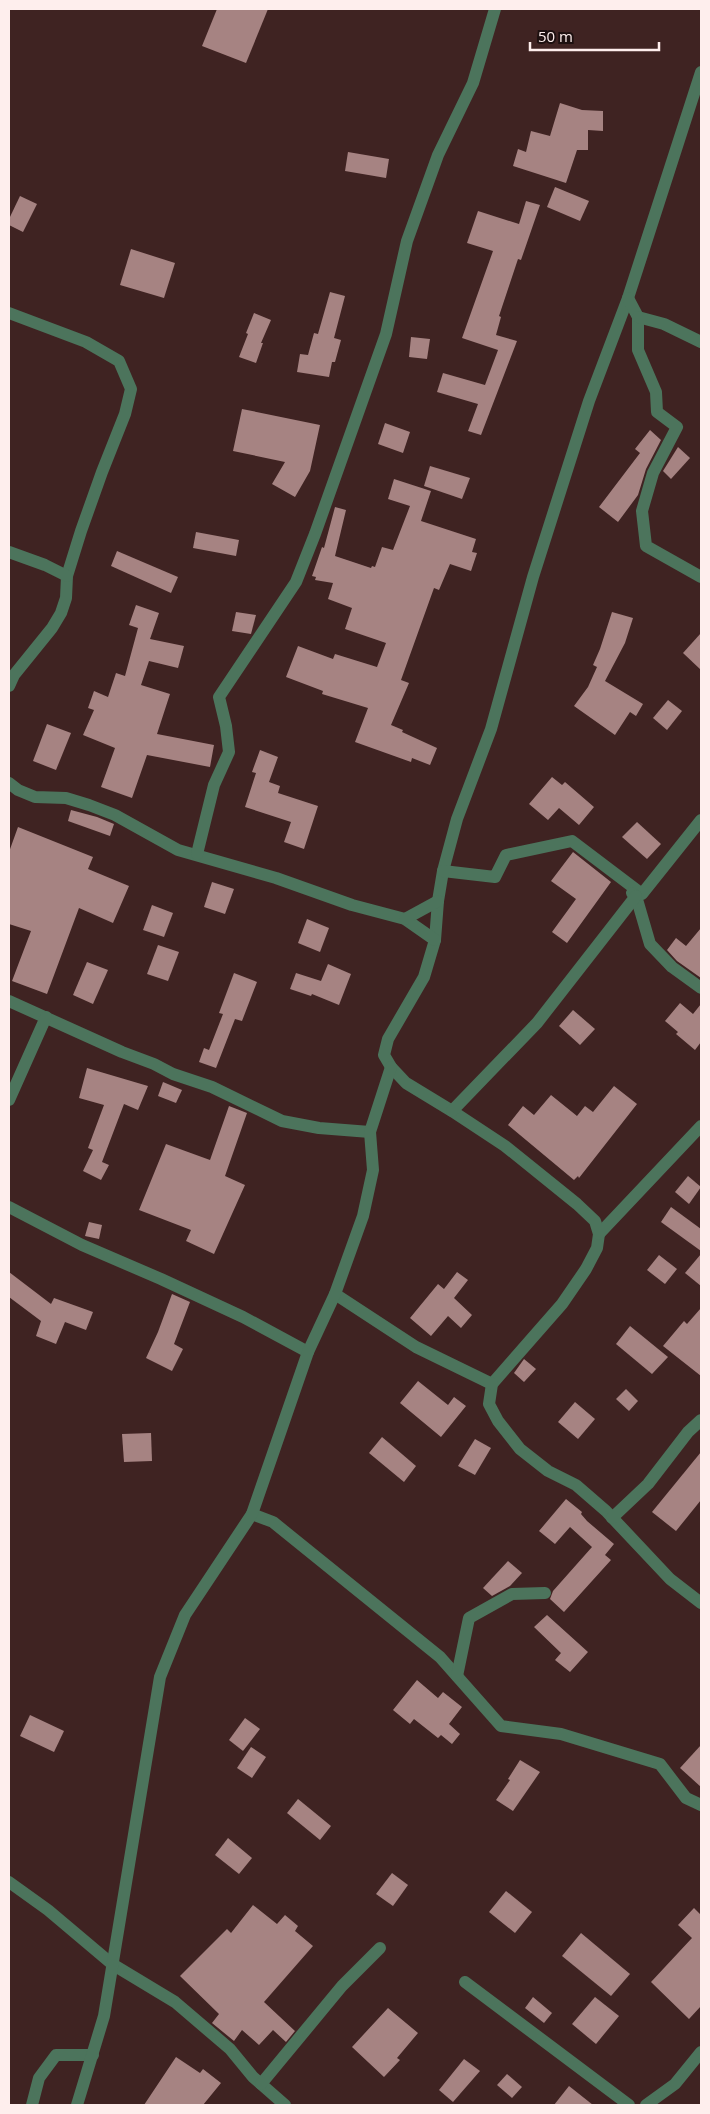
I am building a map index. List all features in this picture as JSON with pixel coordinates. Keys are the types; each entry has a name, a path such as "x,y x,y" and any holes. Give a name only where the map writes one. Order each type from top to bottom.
{"street":[{"path":"197,854 214,785 229,752 226,726 219,697 296,582 386,334 407,241 438,155 473,83 495,9"},
{"path":"701,72 628,298 589,401 533,577 490,729 457,820 443,870 434,940 424,977 388,1039 384,1055 391,1068 406,1083 505,1146 577,1204 595,1221 599,1234 597,1248 562,1304 492,1384 490,1404 498,1421 520,1449 548,1471 576,1485 612,1518 670,1579 701,1604"},
{"path":"628,298 638,318 638,350 656,392 656,412 677,428 653,473 642,511 646,546 701,578"},
{"path":"9,313 86,342 118,361 131,389 126,414 102,472 67,576 66,598 61,613 52,628 14,675 9,686"},
{"path":"638,318 664,324 701,342"},
{"path":"9,552 45,565 67,576"},
{"path":"9,783 18,790 36,797 66,798 115,815 178,850 276,878 352,905 406,919 434,940"},
{"path":"443,870 495,877 506,854 572,841 642,894 701,820"},
{"path":"572,841 636,896 650,944 672,967 701,988"},
{"path":"452,1111 537,1023 636,896"},
{"path":"406,919 438,902"},
{"path":"9,1001 122,1052 212,1087 282,1121 319,1128 370,1132"},
{"path":"9,1100 46,1017"},
{"path":"77,2105 104,2016 160,1677 185,1615 252,1514 308,1352 335,1294 363,1216 373,1170 370,1132 391,1068"},
{"path":"599,1234 701,1126"},
{"path":"9,1207 82,1245 161,1278 243,1317 308,1352"},
{"path":"335,1294 416,1347 492,1384"},
{"path":"612,1518 648,1484 688,1432 701,1420"},
{"path":"252,1514 273,1522 440,1657 501,1726 561,1734 660,1764 686,1798 701,1804"},
{"path":"457,1676 469,1618 512,1594 545,1593"},
{"path":"9,1882 48,1910 112,1964 175,2002 230,2049 252,2077 285,2105"},
{"path":"261,2084 342,1986 380,1948"},
{"path":"465,1982 629,2105"},
{"path":"646,2105 675,2084 701,2052"},
{"path":"32,2105 39,2078 56,2055 93,2055"}],"building":[{"path":"217,9 268,9 246,63 202,46"},
{"path":"560,103 582,110 603,111 603,131 588,130 588,150 577,150 566,183 513,166 518,149 526,152 531,131 550,136"},
{"path":"348,152 389,159 386,178 345,171"},
{"path":"555,187 589,201 580,221 547,207"},
{"path":"20,196 37,204 23,232 9,225 9,219"},
{"path":"526,201 540,205 521,260 518,259 499,316 501,317 496,335 517,341 481,435 468,431 478,404 437,392 443,373 485,385 498,350 462,338 493,251 467,243 478,211 519,224"},
{"path":"131,249 175,263 164,298 120,285"},
{"path":"330,292 345,296 334,338 341,340 335,362 332,362 329,377 297,372 300,354 308,355 314,333 318,334"},
{"path":"254,313 271,320 261,343 263,343 256,363 239,357"},
{"path":"411,337 430,339 427,359 409,357"},
{"path":"242,409 320,425 310,471 295,497 272,484 285,462 233,451"},
{"path":"385,423 410,432 403,453 378,444"},
{"path":"650,430 661,440 646,469 638,495 618,522 599,507 640,453 635,449"},
{"path":"678,447 690,458 671,479 663,471"},
{"path":"430,466 470,478 462,499 424,486"},
{"path":"394,479 431,491 421,521 476,539 472,552 477,553 471,571 450,564 439,590 434,588 401,680 409,683 391,725 437,748 430,765 412,758 411,762 355,742 368,708 322,694 323,691 286,677 298,646 333,659 335,654 377,667 386,643 345,629 352,608 328,599 333,583 315,580 316,577 312,576 322,547 324,548 335,507 346,510 335,556 371,568 372,566 375,567 382,547 393,550 410,506 388,499"},
{"path":"196,532 239,540 236,556 193,548"},
{"path":"117,551 178,577 171,593 111,566"},
{"path":"136,605 159,613 150,639 184,646 178,668 149,661 141,685 170,694 157,734 214,745 210,767 147,755 132,798 101,787 115,748 83,735 94,710 88,708 94,691 108,697 116,673 125,676 138,628 129,625"},
{"path":"236,612 256,615 251,634 232,631"},
{"path":"612,612 633,618 625,643 605,681 643,704 636,716 630,712 615,735 574,706 588,687 597,667 593,665"},
{"path":"701,633 701,670 683,653"},
{"path":"668,700 682,711 667,730 653,718"},
{"path":"47,724 71,733 56,770 33,761"},
{"path":"260,750 278,757 269,782 280,786 278,793 318,806 304,849 284,842 291,822 245,807 256,773 252,772"},
{"path":"552,777 562,785 565,782 594,807 579,825 559,808 548,820 529,804"},
{"path":"71,810 114,824 110,836 68,821"},
{"path":"637,822 661,844 647,859 622,837"},
{"path":"18,827 93,857 88,869 129,886 113,923 79,908 47,994 12,981 31,931 9,924 9,852"},
{"path":"573,852 611,882 567,943 552,932 576,899 551,881"},
{"path":"212,882 234,889 225,914 204,907"},
{"path":"152,905 173,913 164,937 143,930"},
{"path":"307,919 329,928 320,952 298,943"},
{"path":"701,928 701,978 677,961 667,950 676,938 686,946"},
{"path":"158,945 179,952 168,981 147,974"},
{"path":"87,962 108,970 93,1004 73,995"},
{"path":"328,964 351,974 339,1005 312,994 311,996 290,989 296,973 321,981"},
{"path":"234,973 257,982 242,1021 235,1019 216,1068 199,1062 204,1048 209,1050 223,1014 219,1013"},
{"path":"680,1003 693,1014 701,1004 701,1042 695,1050 676,1034 678,1032 665,1021"},
{"path":"573,1010 595,1029 580,1045 559,1026"},
{"path":"87,1068 148,1086 138,1110 124,1104 102,1162 109,1165 101,1180 83,1171 93,1150 88,1148 104,1105 79,1098"},
{"path":"163,1082 182,1090 176,1103 158,1096"},
{"path":"614,1086 637,1104 579,1178 578,1176 574,1180 508,1125 523,1106 534,1115 551,1095 577,1116 585,1106 593,1112"},
{"path":"229,1106 247,1113 225,1176 245,1185 214,1254 186,1241 191,1230 139,1210 166,1144 210,1160"},
{"path":"688,1176 701,1187 689,1204 675,1192"},
{"path":"671,1207 701,1229 701,1251 661,1222"},
{"path":"89,1222 102,1225 99,1239 85,1236"},
{"path":"701,1254 701,1286 685,1273"},
{"path":"659,1255 677,1269 665,1284 647,1270"},
{"path":"9,1272 51,1304 54,1298 93,1312 86,1330 65,1322 56,1344 36,1336 41,1321 9,1297"},
{"path":"457,1272 468,1280 454,1298 472,1315 461,1328 448,1316 431,1336 410,1318 438,1284 444,1289"},
{"path":"172,1294 190,1302 174,1344 183,1349 172,1371 146,1358"},
{"path":"701,1308 701,1376 663,1346 684,1321 687,1324"},
{"path":"630,1326 668,1357 652,1374 616,1344"},
{"path":"524,1359 536,1369 524,1382 514,1373"},
{"path":"418,1381 448,1405 454,1397 466,1406 441,1437 400,1403"},
{"path":"626,1389 638,1401 629,1411 616,1399"},
{"path":"575,1402 595,1419 578,1439 558,1422"},
{"path":"151,1433 152,1461 124,1462 122,1434"},
{"path":"382,1437 416,1466 404,1482 369,1453"},
{"path":"475,1439 491,1448 475,1475 458,1466"},
{"path":"701,1452 701,1500 676,1531 652,1512"},
{"path":"566,1499 582,1512 581,1514 587,1521 614,1544 605,1555 611,1560 564,1612 550,1599 553,1591 592,1547 570,1527 555,1544 539,1531"},
{"path":"508,1561 522,1573 510,1586 492,1596 483,1588"},
{"path":"547,1615 588,1652 570,1672 555,1660 561,1653 534,1627"},
{"path":"417,1680 438,1698 443,1692 462,1707 449,1724 460,1734 452,1744 441,1735 438,1738 414,1719 410,1724 393,1710"},
{"path":"30,1715 64,1731 54,1752 20,1736"},
{"path":"245,1718 260,1729 243,1751 229,1740"},
{"path":"701,1745 701,1787 680,1768"},
{"path":"251,1747 266,1757 252,1778 237,1768"},
{"path":"520,1760 540,1772 513,1811 496,1800 510,1780 508,1779"},
{"path":"298,1799 331,1826 320,1840 287,1813"},
{"path":"228,1838 252,1858 239,1874 215,1855"},
{"path":"392,1873 408,1885 393,1906 376,1894"},
{"path":"506,1891 532,1912 515,1933 489,1912"},
{"path":"253,1905 277,1924 285,1915 298,1926 295,1931 313,1946 264,2002 295,2031 286,2042 273,2030 259,2045 242,2030 234,2041 212,2023 219,2014 180,1976 227,1929 231,1933"},
{"path":"694,1908 701,1915 701,2006 689,2019 651,1982 692,1938 678,1925"},
{"path":"581,1933 630,1974 611,1996 562,1956"},
{"path":"533,1997 552,2013 544,2023 525,2008"},
{"path":"595,1997 619,2016 596,2044 572,2024"},
{"path":"388,2008 418,2033 397,2058 400,2060 384,2077 352,2047"},
{"path":"176,2057 200,2073 203,2069 221,2083 203,2105 144,2105"},
{"path":"464,2059 480,2071 453,2102 439,2090"},
{"path":"507,2074 522,2087 512,2098 497,2085"},
{"path":"569,2086 593,2105 554,2105"}]}
